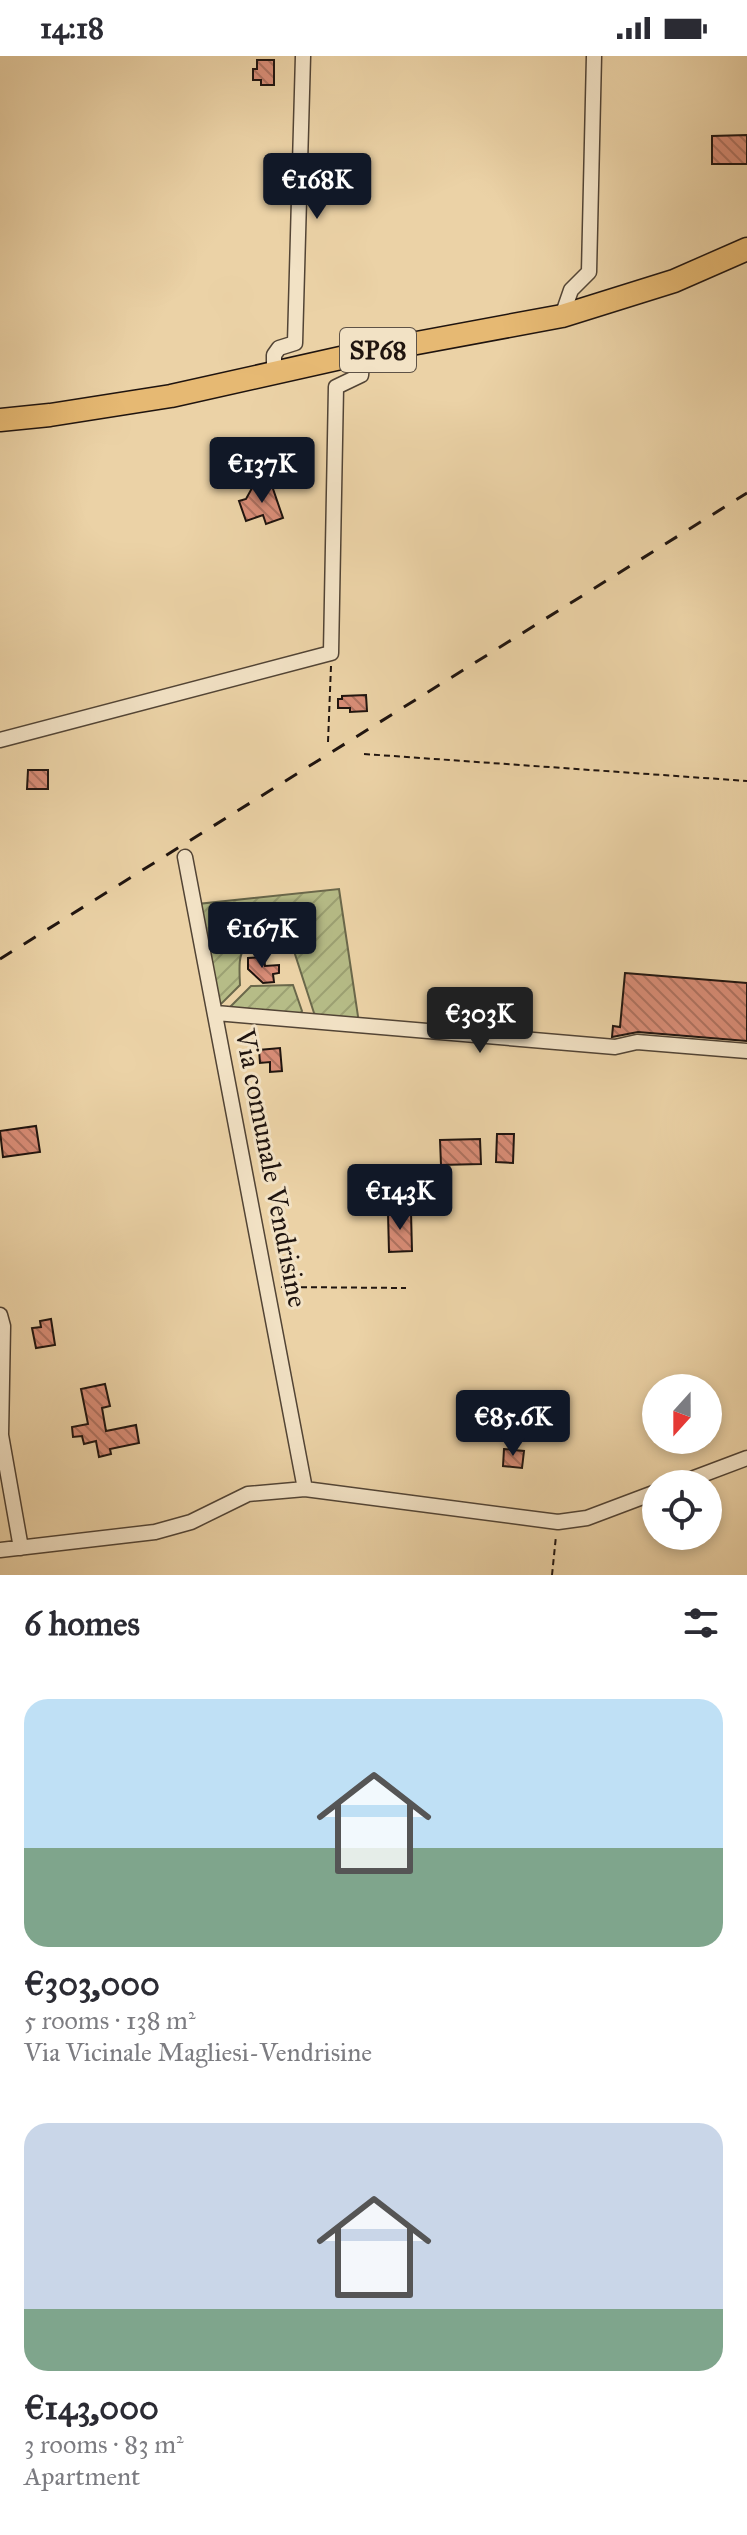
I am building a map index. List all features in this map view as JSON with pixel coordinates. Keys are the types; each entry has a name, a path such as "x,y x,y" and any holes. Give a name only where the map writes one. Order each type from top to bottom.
{"main road":[{"name":"SP68","path":"0,420 171,396 363,353 562,316 674,281 747,249"}],"street":[{"path":"274,373 274,355 279,348 295,343 303,56"},
{"path":"562,316 571,290 589,272 594,56"},
{"path":"0,740 331,653 336,387 361,375 363,353"},
{"name":"Via comunale Vendrisine","path":"185,857 305,1489"},
{"path":"216,1013 615,1047 637,1042 747,1051"},
{"path":"0,1315 3,1326 1,1435 21,1548"},
{"path":"715,1470 747,1458"},
{"path":"0,1550 155,1532 191,1522 248,1494 305,1489 558,1522 587,1518 642,1497"}],"path":[{"path":"328,742 331,653"},
{"path":"364,754 747,781"},
{"path":"267,1287 406,1288"},
{"path":"552,1575 558,1522"}],"green space":[{"path":"339,889 359,1023 321,1018 314,1013 293,948 298,934 287,927 279,944 256,944 244,950 240,962 240,985 218,1005 198,904"},
{"path":"293,985 302,1011 298,1016 228,1009 251,986"}],"building":[{"path":"257,60 274,60 274,85 261,85 261,80 253,80"},
{"path":"747,135 747,164 712,164 712,136"},
{"path":"272,486 283,518 266,524 263,515 246,521 239,501 246,499 252,488"},
{"path":"366,695 367,711 350,712 350,708 338,708 338,699 342,696"},
{"path":"28,770 48,770 48,789 27,789"},
{"path":"264,957 265,966 279,965 279,973 273,974 274,982 263,983 248,969 248,958"},
{"path":"625,973 747,983 747,1041 638,1032 612,1037 613,1026 620,1027"},
{"path":"280,1048 282,1071 270,1072 270,1062 260,1063 259,1050"},
{"path":"36,1126 40,1152 3,1157 0,1131"},
{"path":"497,1134 514,1134 513,1163 496,1162"},
{"path":"480,1139 481,1164 441,1165 440,1140"},
{"path":"411,1212 412,1251 389,1252 388,1213"},
{"path":"51,1319 55,1345 36,1348 32,1328 41,1327 40,1321"},
{"path":"105,1384 110,1406 102,1408 106,1431 136,1425 139,1443 110,1449 111,1454 99,1457 96,1441 84,1444 82,1436 73,1437 72,1427 88,1424 81,1389"},
{"path":"504,1449 524,1451 522,1468 503,1466"}],"railway":[{"path":"0,959 747,493"}]}
